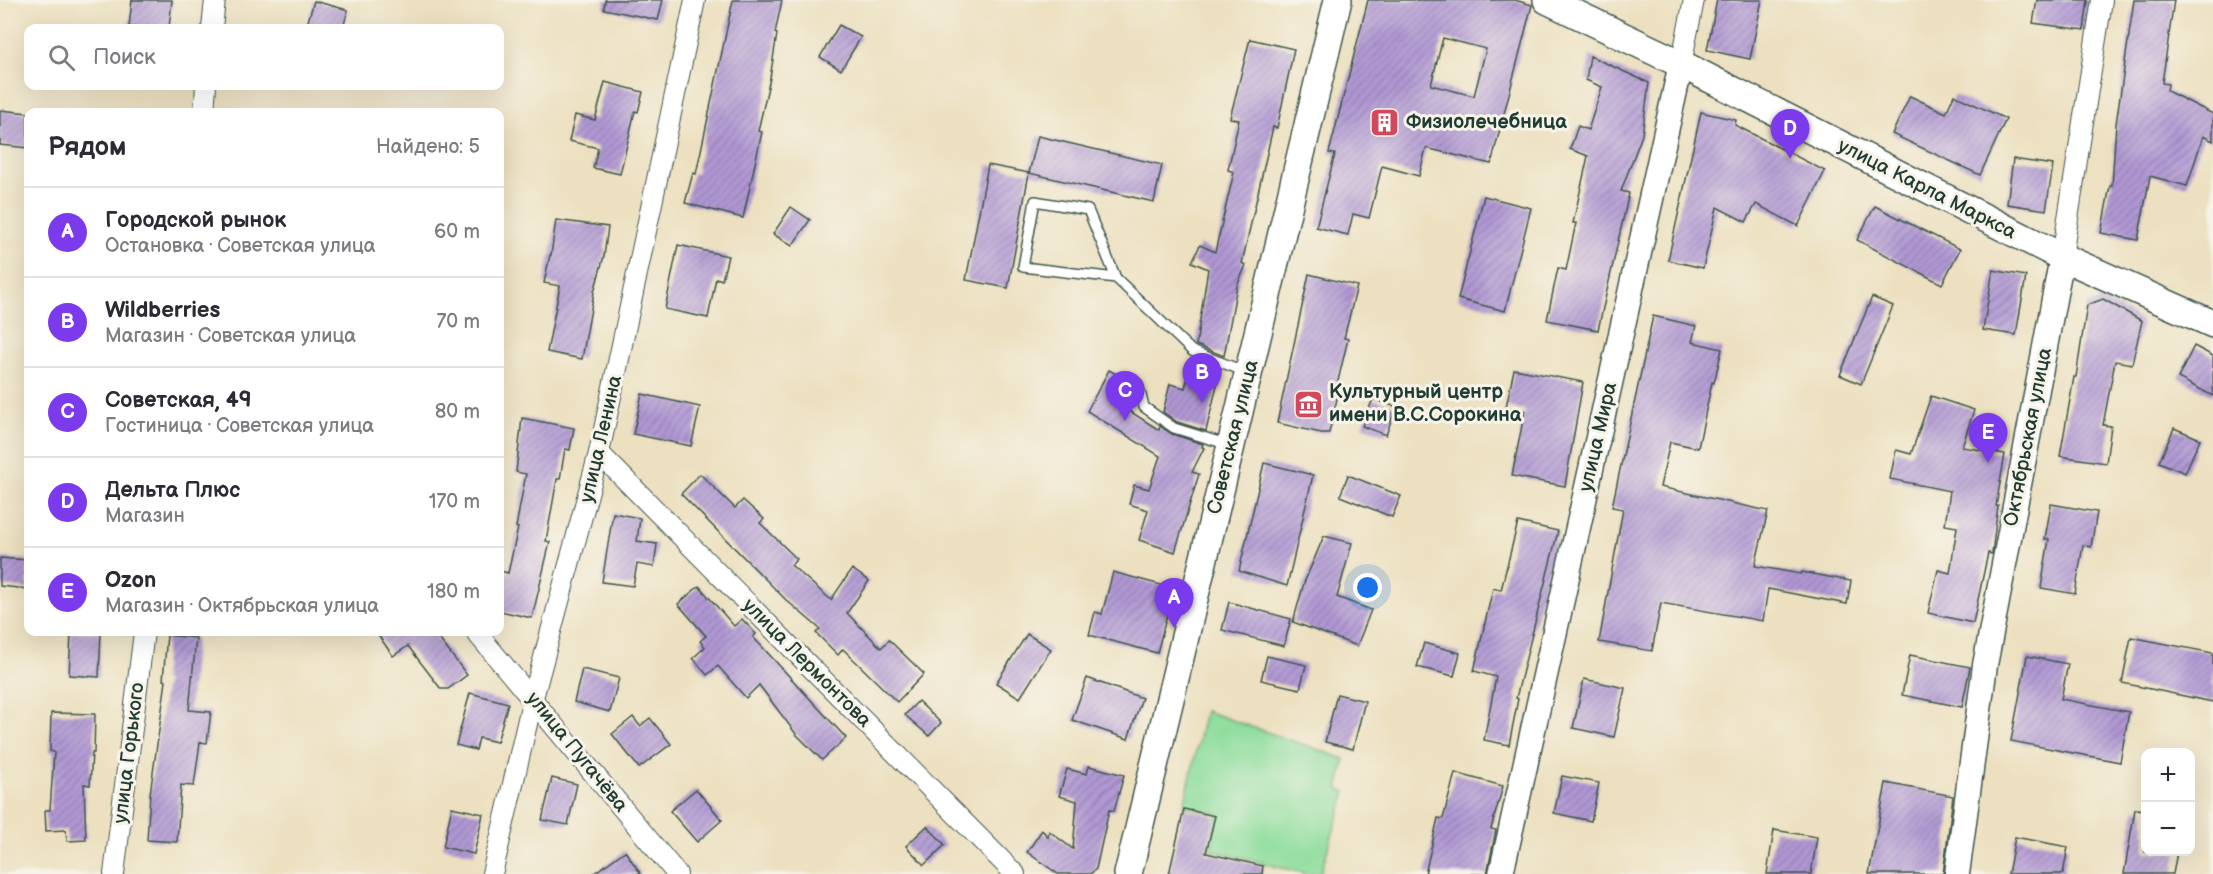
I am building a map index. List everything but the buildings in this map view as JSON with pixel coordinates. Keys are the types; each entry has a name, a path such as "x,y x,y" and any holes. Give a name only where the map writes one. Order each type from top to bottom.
{"main road":[{"name":"Советская улица","path":"1128,874 1338,0"},
{"name":"улица Карла Маркса","path":"1547,0 1681,64 2062,257 2213,324"}],"street":[{"path":"212,24 215,0"},
{"name":"улица Ленина","path":"492,874 533,698 599,453 695,0"},
{"name":"улица Мира","path":"1500,874 1694,0"},
{"name":"Октябрьская улица","path":"1957,874 1985,665 2062,257 2102,0"},
{"path":"204,108 206,90"},
{"name":"улица Лермонтова","path":"599,453 1015,874"},
{"name":"улица Горького","path":"114,874 144,636"},
{"name":"улица Пугачёва","path":"479,636 677,874"}],"lane":[{"path":"1116,278 1023,267 1035,201 1088,210 1116,278 1192,351 1248,373"},
{"path":"1138,384 1144,407 1174,428 1231,446"}],"green space":[{"path":"1205,711 1345,759 1338,789 1346,792 1320,874 1307,874 1210,850 1218,814 1184,806"}],"place":[{"name":"Физиолечебница","path":"1385,122"},
{"name":"Дельта Плюс","path":"1790,159"},
{"name":"Wildberries","path":"1202,403"},
{"name":"Культурный центр имени В.С.Сорокина","path":"1308,404"},
{"name":"Советская, 49","path":"1125,421"},
{"name":"Ozon","path":"1988,463"},
{"name":"Городской рынок","path":"1174,628"}]}
